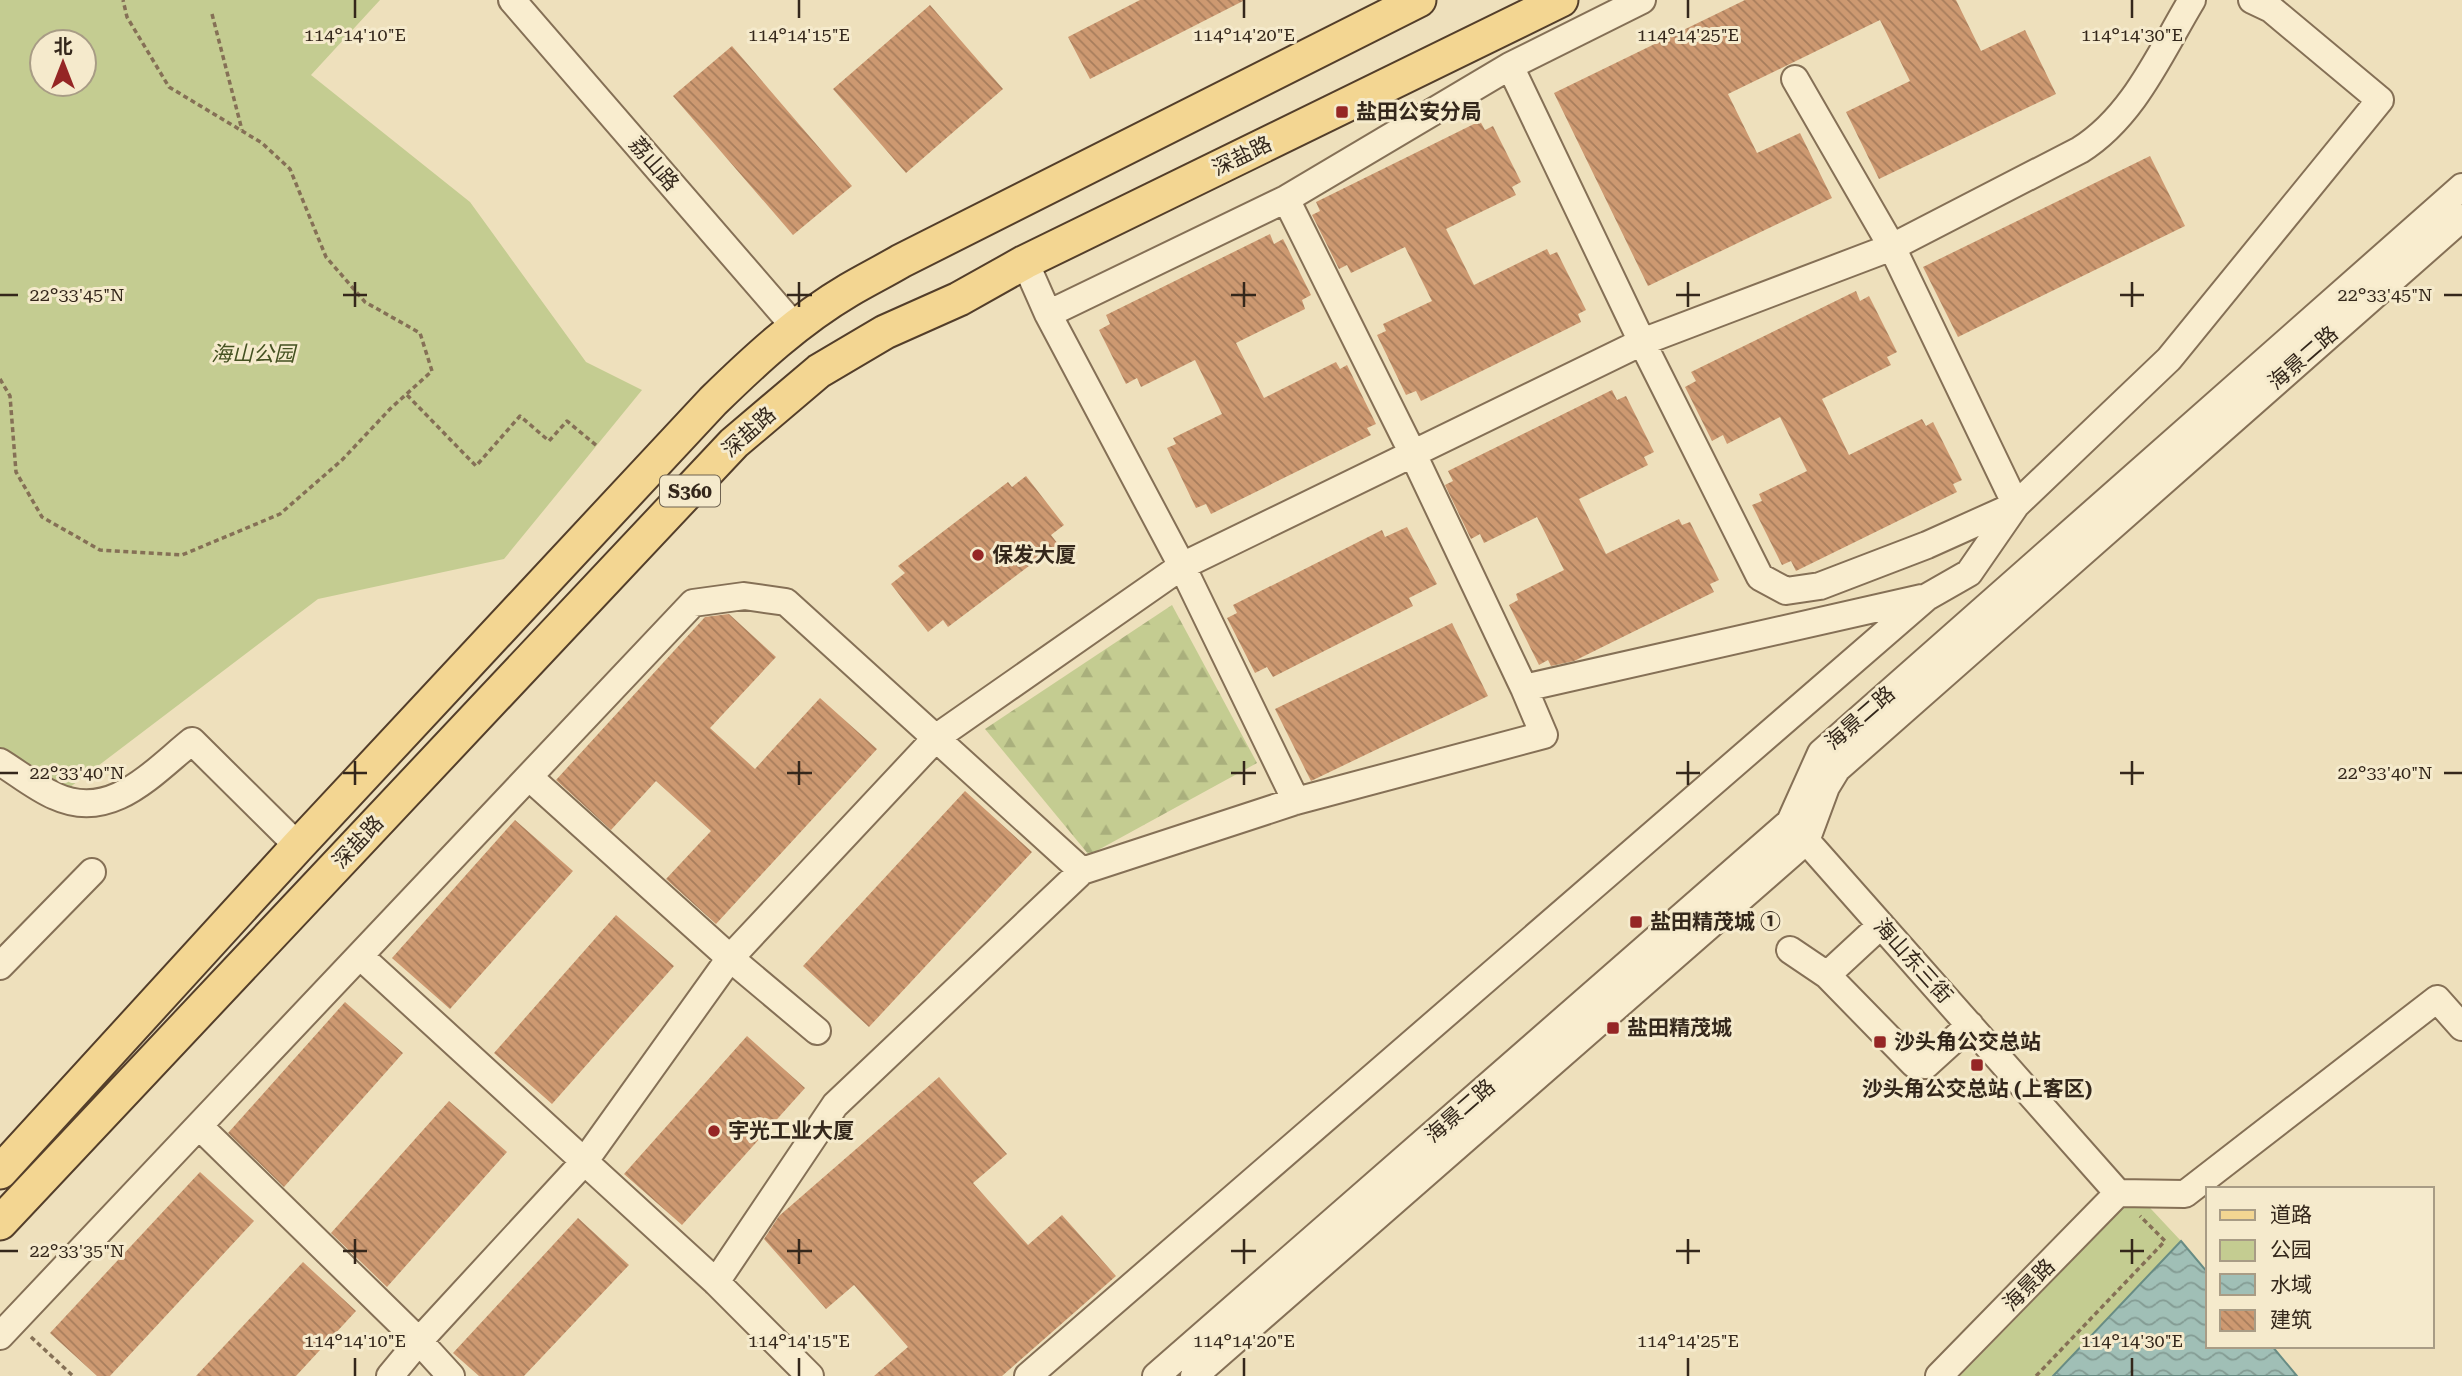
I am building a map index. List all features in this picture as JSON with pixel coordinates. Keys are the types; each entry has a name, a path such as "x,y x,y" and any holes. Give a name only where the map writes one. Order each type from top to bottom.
{"main road":[{"name":"深盐路","path":"0,1171 713,401 795,327 847,291 901,261 1418,0"},
{"name":"深盐路","path":"0,1223 734,443 819,371 885,332 959,299 1025,262 1561,0"}],"street":[{"name":"荔山路","path":"512,0 795,327"},
{"path":"1048,314 1286,199 1510,66 1642,0"},
{"path":"390,1376 584,1162 730,958 937,737 1182,566 1642,342 1892,247 2080,150 2101,137 2135,96 2192,0"},
{"path":"1028,1376 1927,597 1969,573 2016,505 2169,359 2381,100 2271,9 2252,0"},
{"path":"1510,66 1642,342 1760,577 1786,591 1820,586 1927,545 2016,505"},
{"path":"1795,79 1892,247 2016,505"},
{"name":"海景二路","path":"1156,1376 1798,831 1821,753 2462,187"},
{"path":"716,1282 835,1105 1082,871 1296,801 1544,735 1413,454 1286,199"},
{"name":"海景二路","path":"1194,1376 1798,831 1837,769 2462,218"},
{"path":"1025,262 1048,314 1182,566 1296,801"},
{"path":"7,1329 693,603 744,596 786,602 1082,871"},
{"path":"1524,688 1927,597"},
{"path":"0,762 57,797 95,805 122,796 192,741 299,846"},
{"path":"529,776 730,958 817,1031"},
{"name":"海山东三街","path":"1798,831 2119,1193"},
{"path":"0,966 93,872"},
{"path":"1827,975 1881,925"},
{"path":"1790,950 1827,975 1914,1065 1926,1065 1970,1025"},
{"path":"360,956 716,1282 810,1376"},
{"path":"2119,1193 2185,1194 2437,999 2462,1027"},
{"path":"199,1126 419,1341 451,1376"},
{"name":"海景路","path":"1939,1376 2119,1193"}],"path":[{"path":"0,379 10,396 16,472 42,517 100,550 182,555 280,514 342,460 432,371 420,333 365,302 326,257 290,169 262,142 169,87 127,18 123,0"},
{"path":"212,14 242,130"},
{"path":"407,395 476,466 520,416 549,441 567,421 597,446"},
{"path":"2036,1376 2165,1241 2119,1193"},
{"path":"7,1329 73,1376"}],"green space":[{"name":"海山公园","path":"0,0 380,0 311,75 470,202 586,362 642,390 504,559 318,599 57,797 0,762"},
{"path":"1172,605 1257,763 1089,855 985,729"},
{"path":"2137,1194 2181,1241 2053,1376 1960,1376"}],"water":[{"path":"2181,1241 2206,1271 2206,1348 2274,1348 2297,1376 2053,1376"}],"building":[{"path":"1140,0 1245,0 1090,79 1068,37"},
{"path":"1745,0 1956,0 1981,51 2025,30 2056,94 1879,179 1846,112 1910,81 1880,20 1728,94 1757,153 1800,133 1832,198 1648,286 1554,93"},
{"path":"930,5 1003,89 906,173 833,89"},
{"path":"732,46 852,186 793,235 673,96"},
{"path":"1480,121 1485,130 1493,126 1521,182 1512,187 1516,195 1446,229 1474,285 1547,249 1550,255 1557,252 1586,310 1578,314 1581,322 1421,401 1416,391 1406,395 1377,335 1386,331 1383,324 1432,301 1405,247 1351,273 1347,265 1339,269 1312,215 1320,211 1316,202"},
{"path":"2150,156 2185,226 1958,337 1923,267"},
{"path":"1270,234 1274,244 1283,239 1311,295 1302,300 1305,309 1236,343 1264,398 1336,362 1340,369 1347,365 1376,424 1367,428 1371,435 1211,514 1206,504 1196,508 1167,448 1176,444 1173,438 1222,414 1195,360 1141,387 1137,378 1126,384 1099,330 1110,324 1106,315"},
{"path":"1856,291 1860,301 1869,296 1897,352 1887,357 1891,365 1822,399 1849,455 1922,419 1926,426 1933,422 1962,480 1953,484 1957,492 1796,571 1791,561 1782,565 1752,505 1762,501 1759,494 1807,471 1780,417 1727,444 1723,435 1712,441 1685,387 1696,381 1691,372"},
{"path":"1612,390 1617,400 1626,396 1654,452 1644,457 1648,465 1579,499 1606,554 1679,519 1682,525 1690,522 1719,580 1710,584 1714,592 1574,661 1551,666 1548,660 1539,665 1509,605 1518,600 1516,594 1564,570 1537,517 1484,543 1480,534 1471,539 1445,485 1453,481 1448,471"},
{"name":"保发大厦","path":"1026,476 1064,525 1051,535 1058,544 948,627 943,620 928,632 891,584 905,573 898,566 1008,482 1012,487"},
{"path":"1407,527 1437,584 1409,598 1413,606 1273,677 1267,667 1255,673 1227,618 1237,613 1233,605 1382,530 1385,537"},
{"path":"729,614 776,657 710,728 755,769 820,698 877,749 716,924 666,879 711,831 656,781 611,830 556,780 705,617"},
{"path":"1452,623 1488,696 1311,781 1275,709"},
{"path":"965,791 1032,852 869,1027 803,966"},
{"path":"515,820 573,871 450,1009 392,958"},
{"path":"616,915 674,966 552,1104 494,1053"},
{"path":"345,1002 403,1053 284,1187 228,1133"},
{"name":"宇光工业大厦","path":"747,1036 805,1088 682,1225 624,1174"},
{"path":"939,1077 1007,1154 973,1183 1028,1245 1062,1215 1116,1276 1002,1376 874,1376 908,1347 854,1285 826,1309 764,1239 779,1216"},
{"path":"449,1101 507,1152 387,1287 331,1233"},
{"path":"200,1172 254,1221 110,1376 97,1376 50,1333"},
{"path":"578,1218 629,1265 524,1376 479,1376 453,1353"},
{"path":"303,1262 356,1311 296,1376 196,1376"}],"place":[{"name":"盐田公安分局","path":"1342,112"},
{"name":"保发大厦","path":"978,555"},
{"name":"盐田精茂城 ①","path":"1636,922"},
{"name":"盐田精茂城","path":"1613,1028"},
{"name":"沙头角公交总站","path":"1880,1042"},
{"name":"沙头角公交总站 (上客区)","path":"1977,1065"},
{"name":"宇光工业大厦","path":"714,1131"}]}
